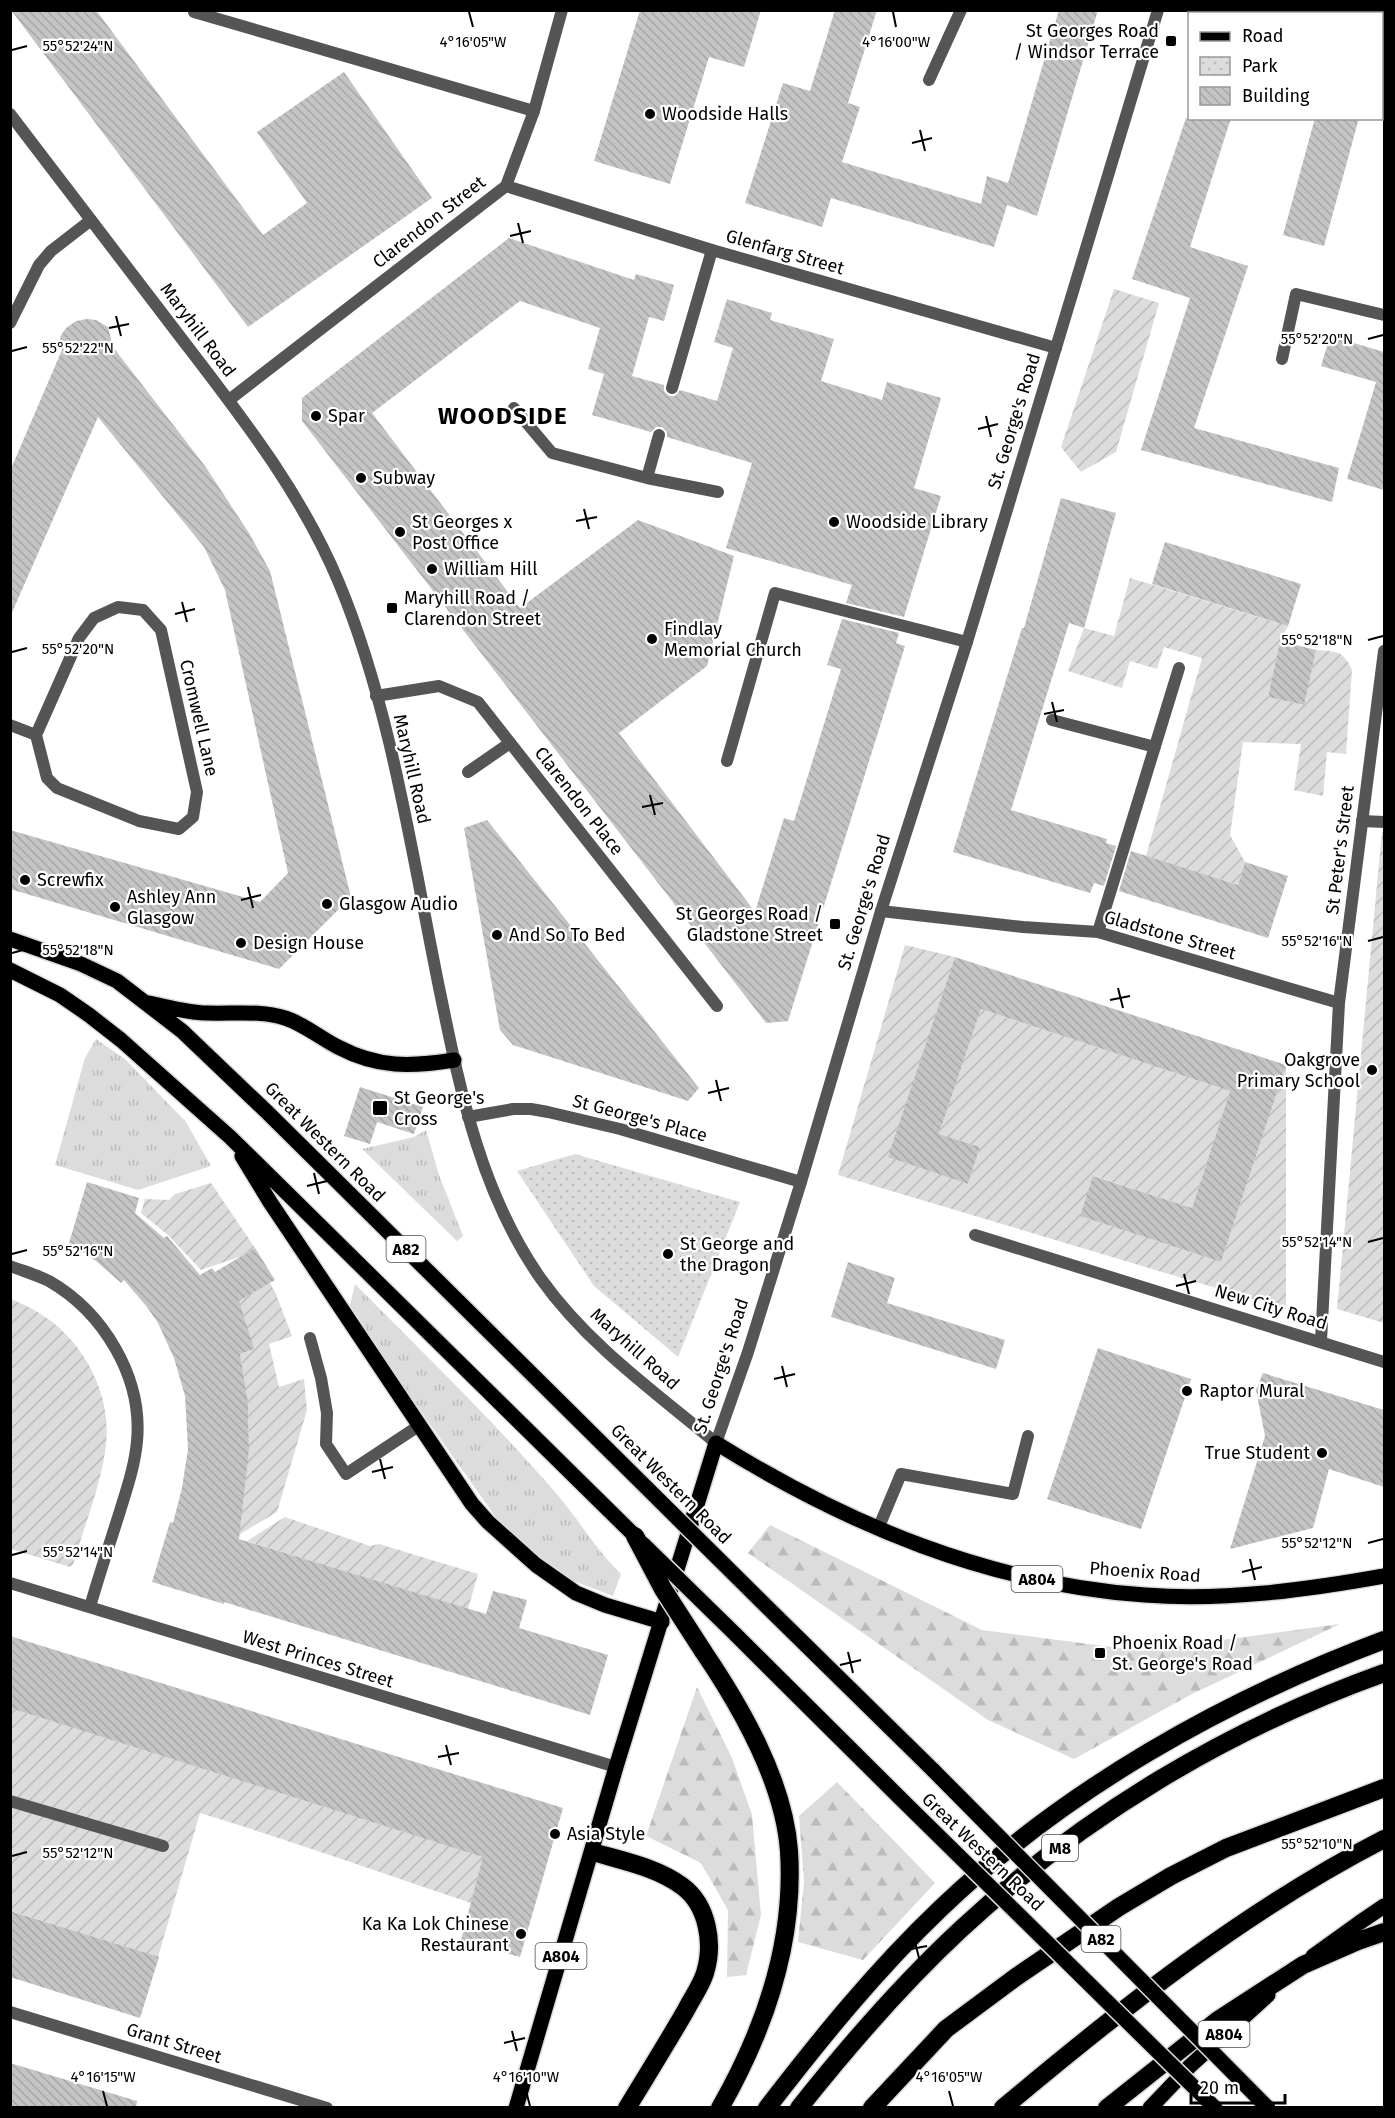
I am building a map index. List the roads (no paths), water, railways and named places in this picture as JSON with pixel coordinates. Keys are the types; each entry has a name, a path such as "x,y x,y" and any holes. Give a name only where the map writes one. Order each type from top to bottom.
{"highway":[{"path":"635,1536 663,1590 734,1697 762,1755 778,1798 789,1850 788,1907 782,1956 764,2016 739,2074 720,2108"},
{"path":"767,2108 831,2025 885,1964 940,1908 1050,1818 1131,1763 1211,1716 1283,1680 1384,1640"},
{"name":"M8","path":"799,2108 926,1963 962,1928 1016,1882 1086,1828 1191,1760 1231,1739 1335,1691 1384,1673"},
{"path":"872,2108 946,2029 1016,1977 1119,1907 1171,1876 1226,1848 1384,1788"},
{"path":"1003,2108 1134,2001 1214,1943 1356,1853 1384,1839"},
{"path":"593,1852 642,1866 666,1876 683,1887 695,1899 704,1916 709,1937 708,1960 704,1976 672,2035 627,2108"},
{"path":"1107,2108 1218,2020 1303,1965 1384,1932"}],"main road":[{"name":"Great Western Road","path":"10,939 81,964 117,981 182,1031 267,1112 934,1771 1268,2108"},
{"name":"Great Western Road","path":"10,970 60,995 89,1015 121,1040 230,1137 1215,2108"},
{"path":"146,1002 189,1012 263,1013 286,1018 340,1048 395,1065 421,1066 454,1060"},
{"path":"230,1137 270,1202 472,1504 488,1522 536,1565 576,1593 605,1605 662,1622"},
{"name":"Phoenix Road","path":"716,1443 788,1486 924,1548 983,1567 1070,1586 1145,1595 1198,1596 1335,1585 1384,1576"},
{"name":"St. George's Road","path":"593,1852 616,1767 716,1443"},
{"name":"A804","path":"516,2108 593,1852"},
{"name":"A804","path":"1149,2108 1236,2023 1303,1965 1332,1941 1384,1906"}],"street":[{"name":"Clarendon Street","path":"229,400 506,186 534,111 562,10"},
{"path":"929,80 961,10"},
{"name":"St. George's Road","path":"716,1443 801,1182 881,911 967,642 1158,10"},
{"path":"195,12 534,111"},
{"name":"Maryhill Road","path":"10,114 229,400 292,491 322,546 351,616 376,696 394,767 454,1060 468,1117 495,1197 514,1235 542,1280 566,1311 610,1356 716,1443"},
{"name":"Glenfarg Street","path":"506,186 712,250 1056,348"},
{"path":"10,323 39,265 51,250 91,220"},
{"path":"672,388 712,250"},
{"path":"1282,359 1296,294 1384,315"},
{"path":"514,408 552,453 647,478 718,492"},
{"path":"647,478 659,435"},
{"path":"728,761 775,593 967,642"},
{"name":"Cromwell Lane","path":"118,607 143,610 161,630 197,792 193,818 179,830 139,821 57,788 47,778 36,735 79,638 94,618 118,607"},
{"name":"St Peter's Street","path":"1322,1341 1339,1003 1384,651"},
{"path":"1098,932 1179,668"},
{"name":"Clarendon Place","path":"376,696 439,686 478,702 717,1006"},
{"path":"1052,720 1155,747"},
{"path":"10,725 36,735"},
{"path":"468,772 510,743"},
{"path":"1362,821 1384,822"},
{"name":"Gladstone Street","path":"881,911 1011,926 1098,932 1339,1003"},
{"name":"St George's Place","path":"468,1117 513,1109 548,1112 620,1129 801,1182"},
{"name":"New City Road","path":"975,1235 1384,1362"},
{"path":"10,1266 48,1281 72,1298 94,1319 108,1335 128,1375 134,1394 138,1426 133,1467 90,1608"},
{"path":"310,1338 321,1378 327,1413 326,1444 346,1474 420,1425"},
{"path":"878,1529 901,1474 1013,1494 1028,1436"},
{"name":"West Princes Street","path":"10,1583 616,1767"},
{"path":"10,1801 163,1846"},
{"name":"Grant Street","path":"10,2012 327,2108"}],"place":[{"name":"St Georges Road / Windsor Terrace","path":"1171,41"},
{"name":"Woodside Halls","path":"650,114"},
{"name":"Spar","path":"316,416"},
{"name":"Subway","path":"361,478"},
{"name":"Woodside Library","path":"834,522"},
{"name":"St Georges x Post Office","path":"400,532"},
{"name":"William Hill","path":"432,569"},
{"name":"Maryhill Road / Clarendon Street","path":"392,608"},
{"name":"Findlay Memorial Church","path":"652,639"},
{"name":"Screwfix","path":"25,880"},
{"name":"Glasgow Audio","path":"327,904"},
{"name":"Ashley Ann Glasgow","path":"115,907"},
{"name":"St Georges Road / Gladstone Street","path":"835,924"},
{"name":"And So To Bed","path":"497,935"},
{"name":"Design House","path":"241,943"},
{"name":"Oakgrove Primary School","path":"1372,1070"},
{"name":"St George's Cross","path":"380,1108"},
{"name":"St George and the Dragon","path":"668,1254"},
{"name":"Raptor Mural","path":"1187,1391"},
{"name":"True Student","path":"1322,1453"},
{"name":"Phoenix Road / St. George's Road","path":"1100,1653"},
{"name":"Asia Style","path":"555,1834"},
{"name":"Ka Ka Lok Chinese Restaurant","path":"521,1934"}],"district":[{"name":"WOODSIDE","path":"503,416"}]}
